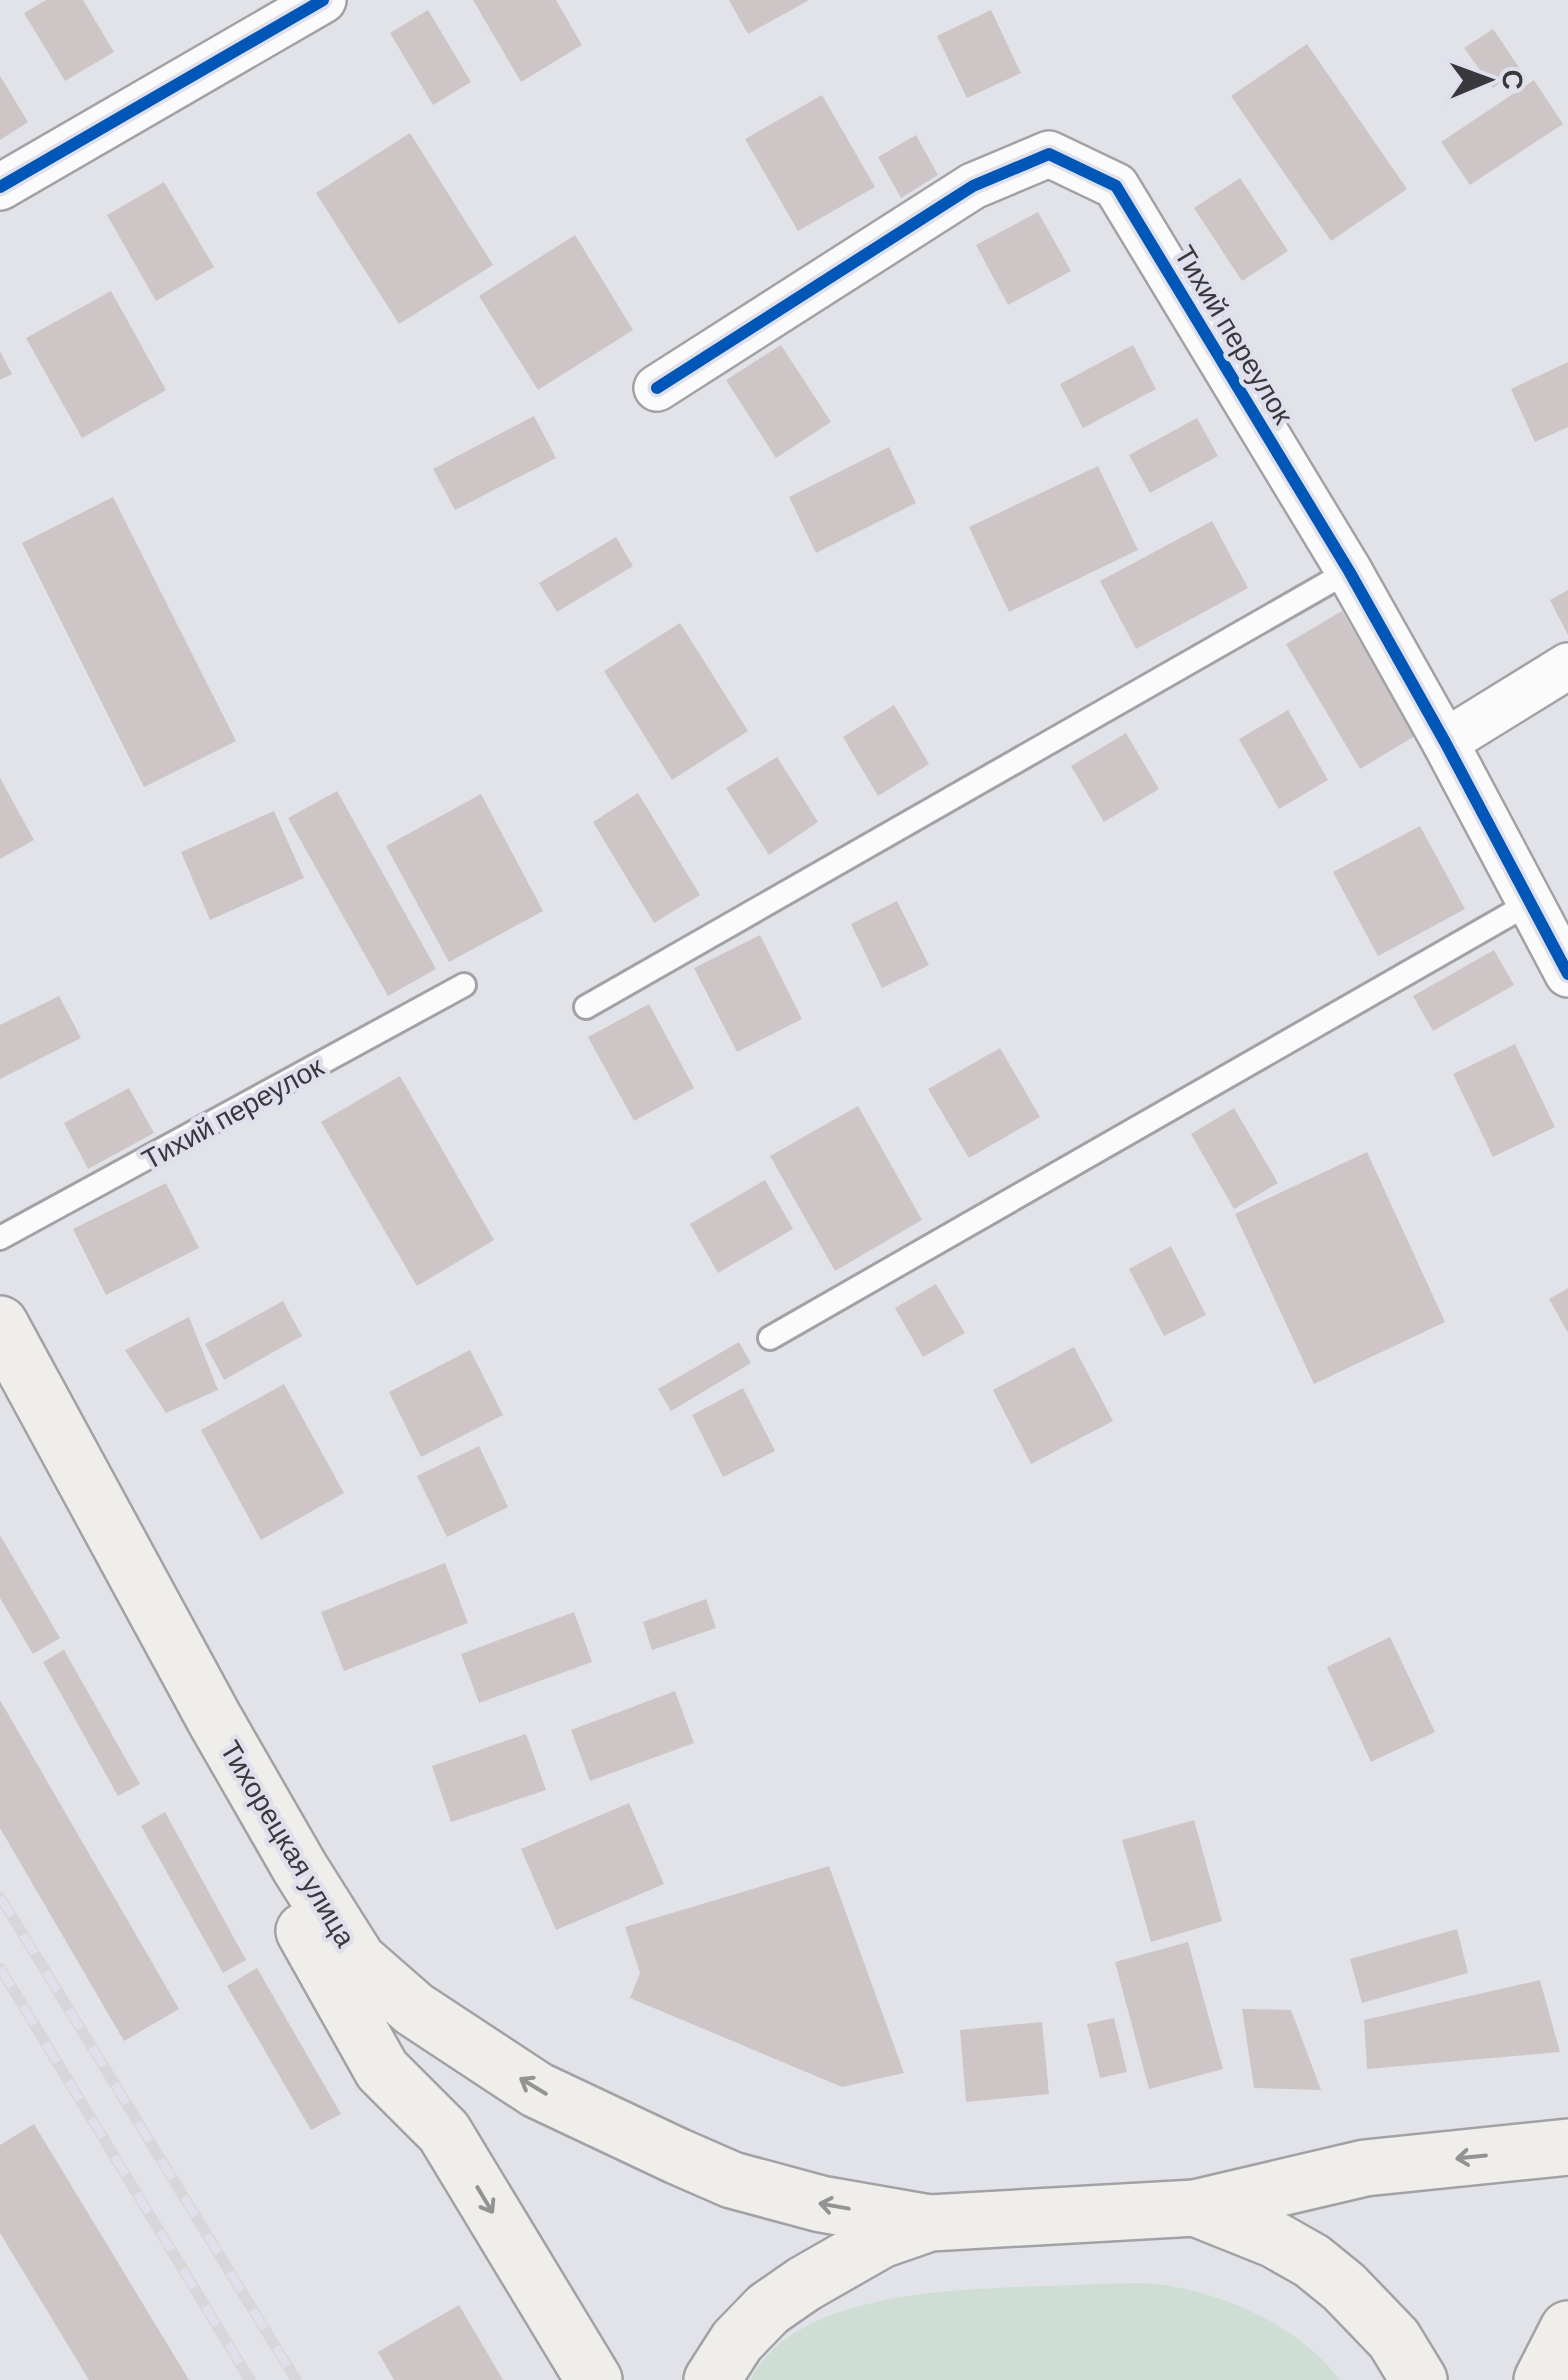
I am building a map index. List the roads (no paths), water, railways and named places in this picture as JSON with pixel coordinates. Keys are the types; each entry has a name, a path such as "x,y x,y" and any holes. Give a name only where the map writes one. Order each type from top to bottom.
{"main road":[{"name":"Тихорецкая улица","path":"0,1324 224,1736 358,1960 414,2008 537,2090 677,2156 732,2180 821,2204 930,2223"},
{"name":"Тихорецкая улица","path":"0,1394 382,2070 444,2132 594,2380"},
{"path":"712,2380 737,2342 768,2310 804,2284 881,2240 930,2223 1195,2208 1366,2168 1568,2147"},
{"path":"1195,2208 1275,2240 1312,2261 1344,2287 1394,2339 1419,2380"},
{"path":"1542,2380 1568,2329"}],"street":[{"path":"0,188 323,0"},
{"name":"Тихий переулок","path":"657,388 973,186 1049,154 1116,186 1349,571 1568,974"},
{"path":"1445,742 1568,666"}],"lane":[{"path":"586,1007 1349,571"},
{"path":"770,1338 1528,904"},
{"name":"Тихий переулок","path":"0,1238 464,985"}],"railway":[{"path":"0,1897 296,2380"},
{"path":"0,1968 250,2380"}]}
